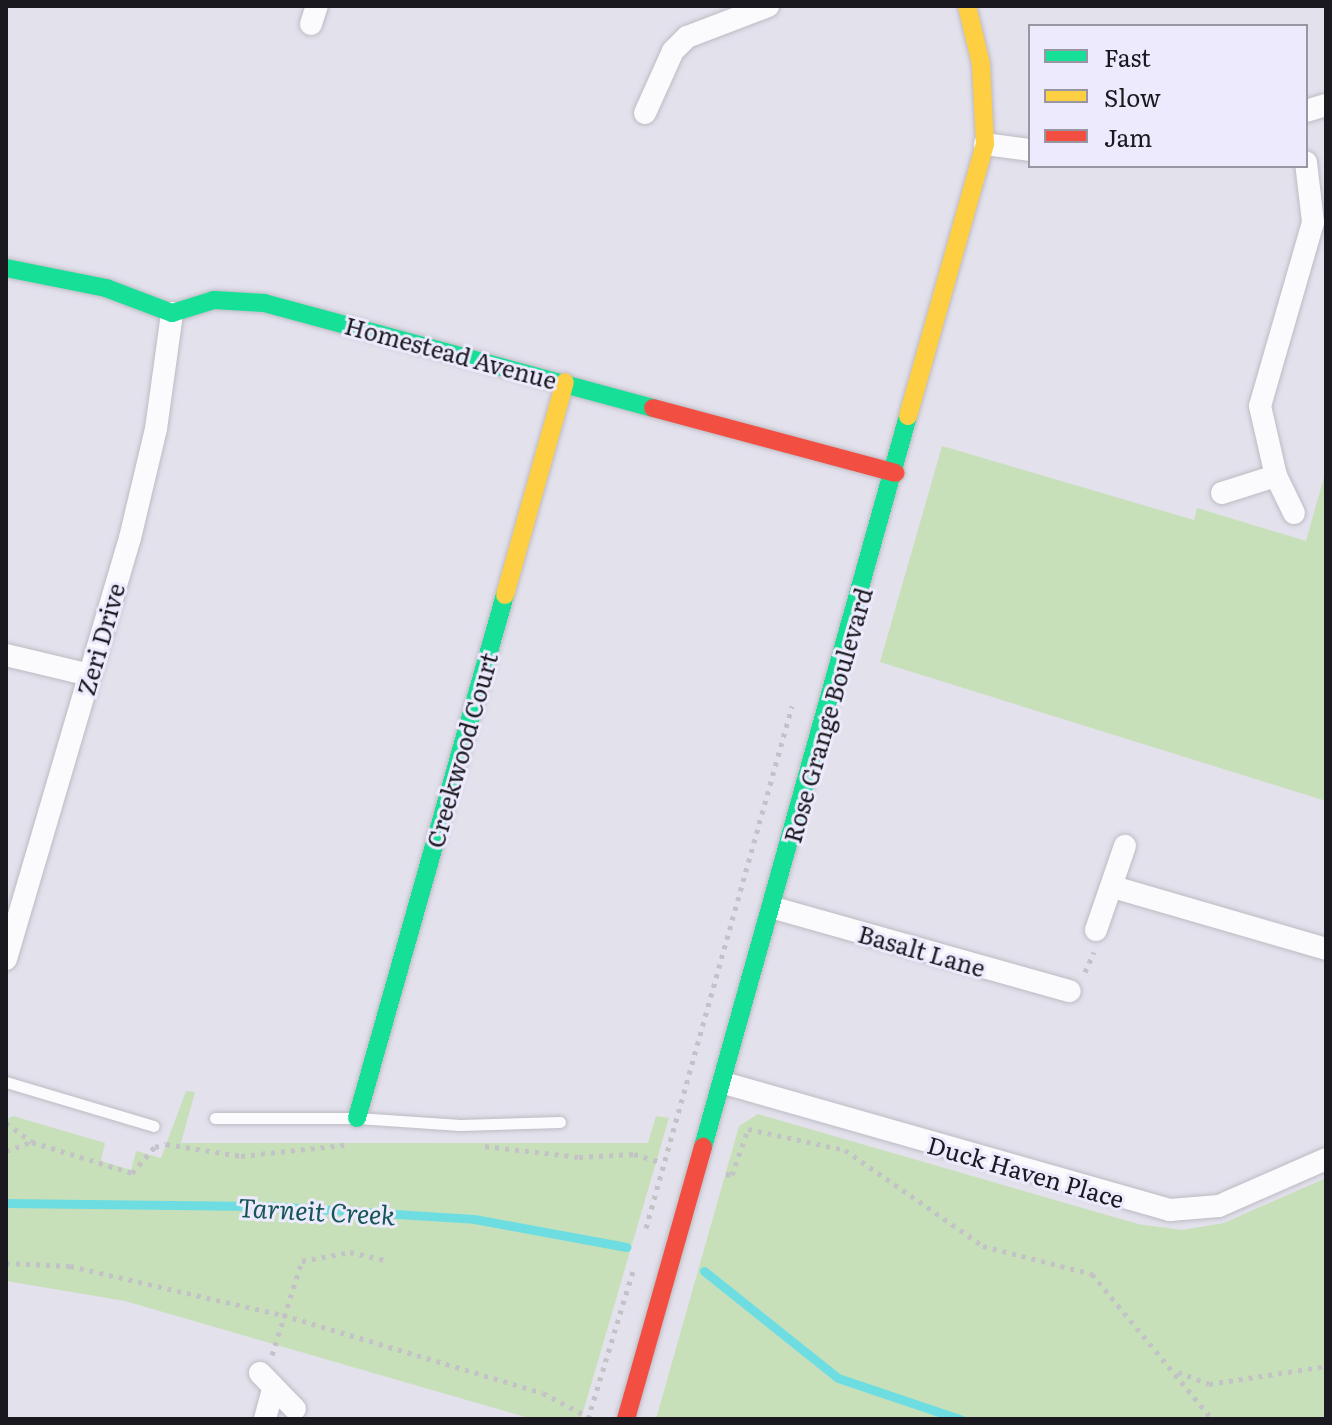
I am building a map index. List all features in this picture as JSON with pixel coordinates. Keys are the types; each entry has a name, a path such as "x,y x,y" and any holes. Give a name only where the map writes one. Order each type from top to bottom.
{"street":[{"path":"645,113 673,51 687,37 768,6"},
{"name":"Rose Grange Boulevard","path":"626,1419 774,908 985,144 981,64 967,6"},
{"path":"985,144 1028,150"},
{"path":"1294,513 1276,476 1260,406 1313,222 1307,168"},
{"path":"6,268 106,288 172,313"},
{"name":"Homestead Avenue","path":"172,313 214,300 264,303 895,473"},
{"name":"Zeri Drive","path":"6,959 90,675 156,429 172,313"},
{"name":"Creekwood Court","path":"357,1118 565,382"},
{"path":"1222,493 1276,476"},
{"path":"6,655 90,675"},
{"path":"1096,930 1125,846"},
{"path":"1113,887 1326,949"},
{"name":"Basalt Lane","path":"774,908 1070,991"},
{"name":"Duck Haven Place","path":"724,1083 1170,1210 1219,1206 1326,1159"},
{"path":"267,1381 295,1409"},
{"path":"265,1419 267,1381"}],"lane":[{"path":"6,1082 154,1126"},
{"path":"215,1118 357,1118 418,1125 560,1122"}],"path":[{"path":"643,1238 661,1162 796,693"},
{"path":"1070,991 1093,962 1096,930"},
{"path":"6,1123 32,1142 132,1173 155,1147 166,1144 241,1156 361,1143"},
{"path":"482,1145 579,1157 634,1154 732,1175 748,1129 845,1150 983,1246 1092,1274 1177,1371 1212,1419"},
{"path":"6,1151 32,1142"},
{"path":"267,1381 283,1315 302,1261 350,1252 388,1261"},
{"path":"6,1263 70,1266 283,1315 543,1393 590,1419 639,1253"},
{"path":"1177,1371 1209,1384 1326,1366"}],"green space":[{"path":"942,446 1194,520 1197,508 1306,541 1326,470 1326,801 880,662"},
{"path":"186,1091 195,1092 181,1143 648,1143 656,1116 669,1118 581,1419 532,1419 125,1301 6,1281 6,1120 13,1116 105,1143 101,1161 131,1170 136,1151 161,1158"},
{"path":"758,1114 1138,1224 1182,1230 1224,1223 1326,1178 1326,1419 656,1419 739,1126"}],"waterway":[{"name":"Tarneit Creek","path":"6,1203 269,1206 474,1219 626,1247"},
{"name":"Tarneit Creek","path":"704,1271 838,1378 960,1419"}],"traffic: fast":[{"path":"6,268 106,288 172,313 214,300 264,303 653,408"},
{"path":"703,1147 908,416"},
{"path":"357,1118 505,595"}],"traffic: slow":[{"path":"908,416 985,144 981,64 967,6"},
{"path":"505,595 565,382"}],"traffic: jam":[{"path":"653,408 895,473"},
{"path":"626,1419 703,1147"}]}
